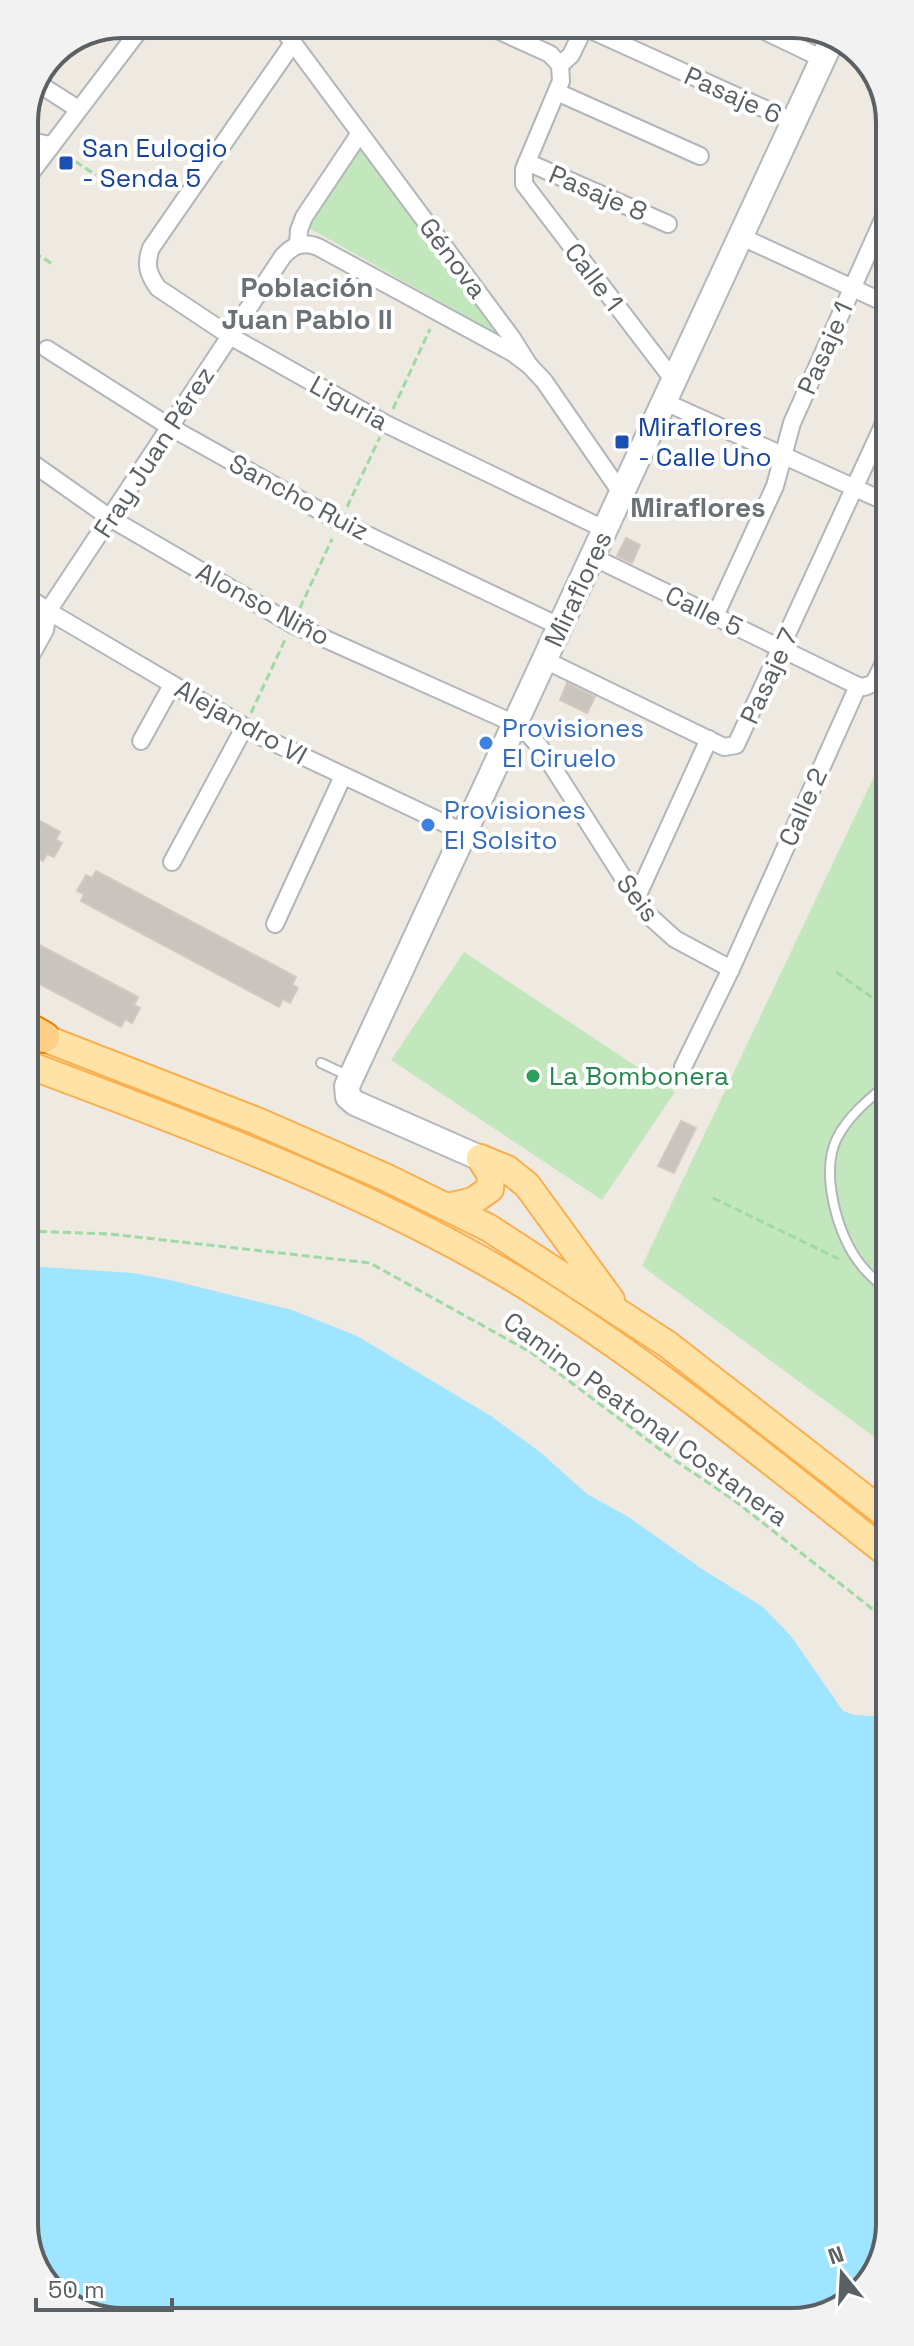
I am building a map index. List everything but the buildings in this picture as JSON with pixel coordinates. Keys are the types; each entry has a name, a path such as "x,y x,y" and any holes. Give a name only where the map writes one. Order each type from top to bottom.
{"main road":[{"path":"38,1034 257,1121 489,1228 667,1344 876,1507"},
{"path":"38,1069 271,1159 379,1207 469,1253 565,1311 646,1367 876,1545"},
{"path":"448,1207 473,1201 490,1189 491,1175 480,1158"},
{"path":"480,1158 507,1169 527,1185 623,1315"}],"street":[{"path":"38,163 133,38"},
{"name":"Génova","path":"289,38 529,365 544,381 622,494"},
{"path":"523,38 550,54 560,65 562,76 525,166"},
{"path":"560,65 571,55 579,38"},
{"name":"Pasaje 6","path":"611,38 794,122"},
{"path":"796,38 828,48"},
{"name":"Liguria","path":"293,43 162,232 147,260 152,279 158,288 230,336 386,424 606,530"},
{"name":"Miraflores","path":"349,1087 828,48"},
{"path":"46,88 78,109"},
{"path":"557,92 700,156"},
{"name":"Fray Juan Pérez","path":"38,643 45,630 48,611 283,256 298,245 304,217 360,133"},
{"path":"38,143 51,145"},
{"name":"Pasaje 8","path":"525,166 668,224"},
{"name":"Calle 1","path":"525,166 523,180 527,188 670,392"},
{"name":"Pasaje 1","path":"715,616 775,486 792,423 876,235"},
{"path":"742,237 876,299"},
{"path":"298,245 318,247 513,353 529,365"},
{"name":"Sancho Ruiz","path":"47,349 170,427 340,522 561,627"},
{"path":"670,392 784,455 876,497"},
{"name":"Pasaje 7","path":"636,899 709,739 728,748 738,742 876,441"},
{"name":"Alonso Niño","path":"38,467 110,518 292,624 516,723"},
{"name":"Calle 5","path":"593,557 858,686"},
{"name":"Alejandro VI","path":"38,604 244,728 465,833"},
{"path":"545,660 709,739"},
{"name":"Calle 2","path":"683,1067 731,969 858,686 864,687 876,679"},
{"path":"141,741 172,685"},
{"name":"Seis","path":"516,723 540,747 636,899 654,922 675,939 731,969"},
{"path":"172,862 244,728"},
{"path":"275,924 343,776"},
{"path":"349,1087 355,1103 480,1158"}],"lane":[{"path":"321,1063 349,1087"},
{"path":"876,1094 850,1117 837,1139 829,1162 831,1190 848,1245 876,1280"}],"path":[{"path":"51,145 96,175"},
{"path":"38,255 54,265"},
{"path":"836,972 876,1001"},
{"path":"713,1198 866,1271"},
{"name":"Camino Peatonal Costanera","path":"38,1231 110,1234 370,1263 532,1353 670,1457 735,1501 876,1612"}],"green space":[{"path":"359,146 497,334 309,228"},
{"path":"876,772 876,1438 642,1266"},
{"name":"La Bombonera","path":"464,952 675,1092 602,1200 391,1060"}],"water":[{"path":"38,1267 133,1273 170,1280 292,1310 357,1336 491,1416 540,1452 587,1494 627,1516 763,1607 791,1636 843,1711 876,1716 876,2224 872,2251 862,2271 843,2291 819,2304 792,2308 116,2308 80,2297 52,2271 42,2251 38,2224"}],"place":[{"name":"San Eulogio - Senda 5","path":"66,163"},
{"name":"Miraflores - Calle Uno","path":"622,442"},
{"name":"Provisiones El Ciruelo","path":"486,743"},
{"name":"Provisiones El Solsito","path":"428,825"},
{"name":"La Bombonera","path":"533,1076"}],"district":[{"name":"Población Juan Pablo II","path":"307,303"},
{"name":"Miraflores","path":"698,507"}]}
